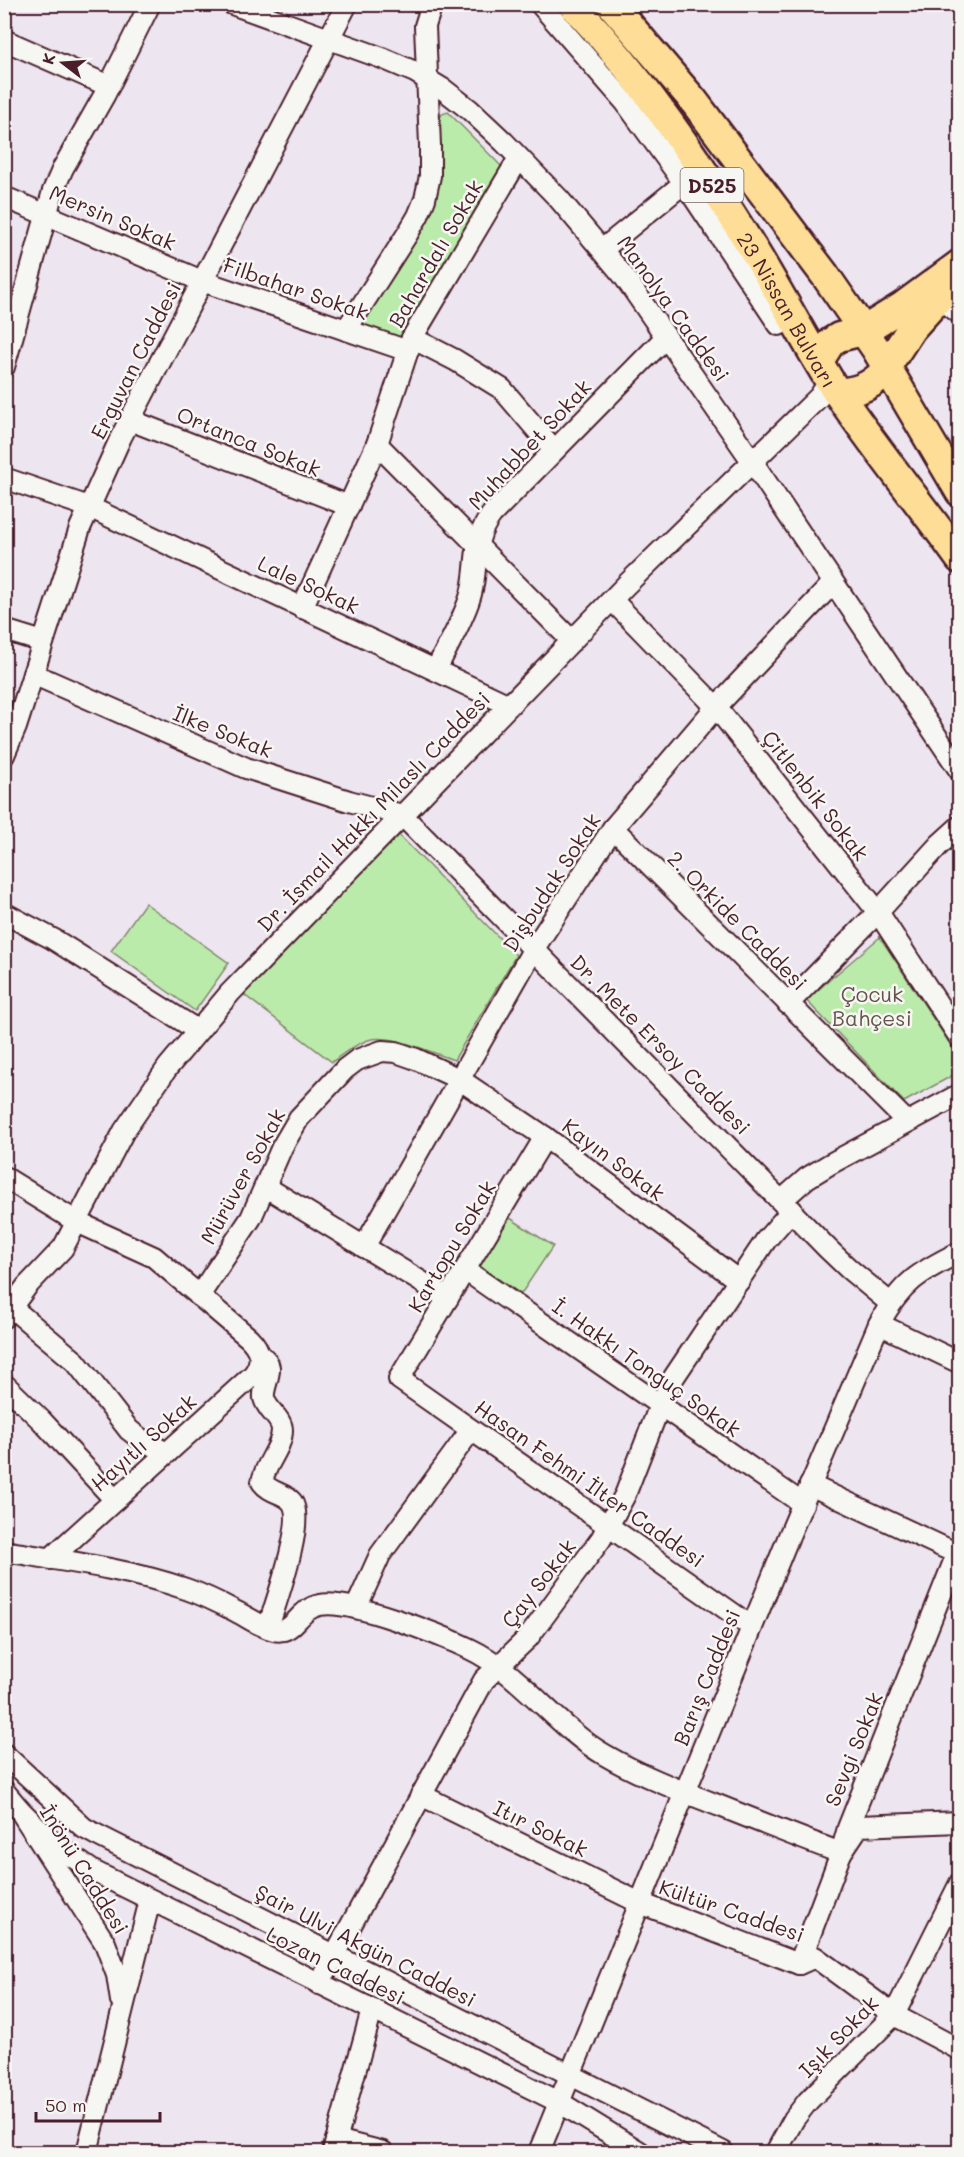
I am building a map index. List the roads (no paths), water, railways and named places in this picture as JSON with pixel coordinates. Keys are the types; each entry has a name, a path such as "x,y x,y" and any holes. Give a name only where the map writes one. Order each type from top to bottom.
{"highway":[{"name":"23 Nissan Bulvarı","path":"572,4 639,81 711,182 759,258 829,378 960,559"},
{"name":"23 Nissan Bulvarı","path":"611,4 693,100 863,331"},
{"path":"960,264 903,306 863,331 839,337 831,342 829,378 858,390 873,382 911,329 950,306 960,277"},
{"name":"D525","path":"863,331 960,492"}],"street":[{"path":"4,367 46,214 63,168 109,86 150,4"},
{"name":"Manolya Caddesi","path":"232,4 382,58 428,80 470,110 519,158 603,249 623,275 752,461 960,771"},
{"name":"Erguvan Caddesi","path":"4,755 16,727 70,554 89,507 130,420 347,4"},
{"path":"346,330 408,233 425,199 430,177 430,145 425,26 432,4"},
{"path":"540,4 626,103 684,183 779,325"},
{"path":"4,40 109,86"},
{"name":"Bahardalı Sokak","path":"302,608 377,444 410,344 519,158"},
{"path":"603,249 684,183"},
{"name":"Mersin Sokak","path":"4,196 202,281"},
{"name":"Filbahar Sokak","path":"202,281 346,330 410,344 456,360 502,389 554,450"},
{"name":"Muhabbet Sokak","path":"436,670 471,594 477,545 484,524 666,337"},
{"name":"Dr. İsmail Hakkı Milaslı Caddesi","path":"8,1312 27,1286 63,1248 124,1131 197,1030 230,993 509,705 814,401 829,378"},
{"name":"Ortanca Sokak","path":"130,420 350,506"},
{"path":"377,444 572,641"},
{"name":"Lale Sokak","path":"4,478 89,507 509,705"},
{"name":"Dişbudak Sokak","path":"364,1247 533,950 613,828 716,707 833,583"},
{"name":"Çitlenbik Sokak","path":"612,600 716,707 878,912 960,1038"},
{"path":"4,630 43,642"},
{"name":"İlke Sokak","path":"33,674 246,768 402,815"},
{"name":"Dr. Mete Ersoy Caddesi","path":"402,815 849,1269 890,1303"},
{"path":"788,1004 960,826"},
{"name":"2. Orkide Caddesi","path":"613,828 906,1121"},
{"path":"4,913 53,939 197,1030"},
{"name":"Mürüver Sokak","path":"199,1296 240,1235 266,1187 282,1147 299,1118 357,1059 382,1051 396,1052 438,1067 459,1079"},
{"name":"Kayın Sokak","path":"459,1079 545,1137 739,1281"},
{"name":"Çay Sokak","path":"319,1984 484,1680 497,1665 528,1638 592,1554 625,1495 660,1405 674,1377 766,1240 787,1204 815,1173 906,1121 960,1094"},
{"name":"Kartopu Sokak","path":"399,1379 545,1137"},
{"path":"4,1177 77,1222 154,1257 255,1344 260,1356 267,1360 269,1366 264,1399 268,1408 281,1423 282,1429 277,1448 267,1465 262,1482 267,1488 286,1497 293,1503 295,1510 292,1549 268,1628"},
{"path":"266,1187 448,1299"},
{"name":"Barış Caddesi","path":"538,2152 810,1485 879,1324 890,1303 904,1286 929,1268 960,1252"},
{"name":"İ. Hakkı Tonguç Sokak","path":"465,1270 803,1504"},
{"path":"8,1312 76,1362 129,1430 142,1440 167,1453"},
{"path":"879,1324 960,1363"},
{"name":"Hayıtlı Sokak","path":"50,1559 253,1375 260,1364 260,1356"},
{"name":"Hasan Fehmi İlter Caddesi","path":"399,1379 752,1627"},
{"path":"4,1384 42,1421 115,1500"},
{"path":"356,1608 380,1555 471,1430"},
{"path":"810,1485 958,1555"},
{"path":"4,1551 113,1570 186,1589 277,1631 289,1628 303,1612 321,1605 333,1604 356,1608 390,1619 470,1649 497,1665 568,1729 586,1743 626,1766 685,1793 841,1853 859,1826 960,1822"},
{"name":"Sevgi Sokak","path":"798,1964 841,1853 848,1828 958,1555"},
{"name":"Şair Ulvi Akgün Caddesi","path":"4,1754 84,1828 723,2152"},
{"name":"İnönü Caddesi","path":"4,1791 19,1809 105,1943 117,1975 121,2012"},
{"name":"Itır Sokak","path":"421,1796 639,1903"},
{"name":"Lozan Caddesi","path":"19,1809 54,1844 93,1871 559,2102 640,2152"},
{"name":"Işık Sokak","path":"776,2152 794,2119 808,2101 894,2014 960,1883"},
{"name":"İnönü Caddesi","path":"87,2152 150,1900"},
{"name":"Kültür Caddesi","path":"639,1903 798,1964 815,1957 894,2014 960,2049"},
{"path":"372,2010 334,2146 383,2152"}],"park label":[{"name":"Çocuk Bahçesi","path":"872,1005"}]}
